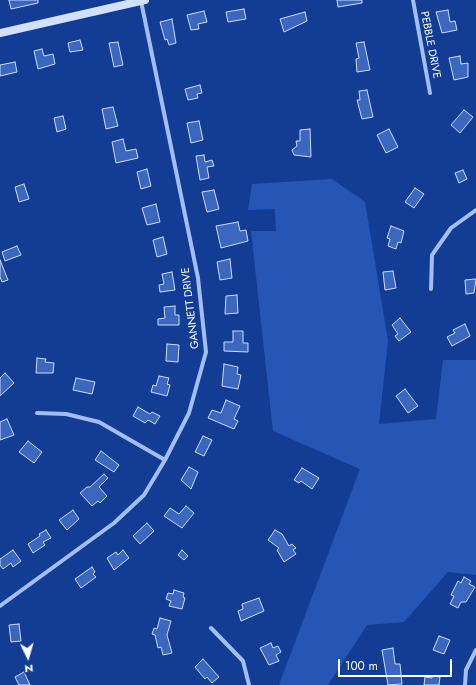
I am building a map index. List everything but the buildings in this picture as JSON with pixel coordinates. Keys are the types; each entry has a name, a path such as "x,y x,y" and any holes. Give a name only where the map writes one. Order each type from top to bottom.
{"street":[{"path":"0,33 143,0"},
{"name":"GANNETT DRIVE","path":"0,606 114,523 144,495 165,460 189,413 206,352 198,278 143,0"},
{"name":"PEBBLE DRIVE","path":"413,0 430,93"},
{"path":"431,290 432,255 451,228 476,210"},
{"path":"37,413 66,414 99,422 165,460"},
{"path":"211,628 243,661 249,685"},
{"path":"465,685 466,670 476,650"}],"shaded area":[{"path":"332,179 365,202 388,341 379,424 436,419 443,360 476,360 476,575 448,572 404,622 367,625 328,685 279,685 360,469 273,431 251,231 276,231 275,209 248,210 252,184"}]}
